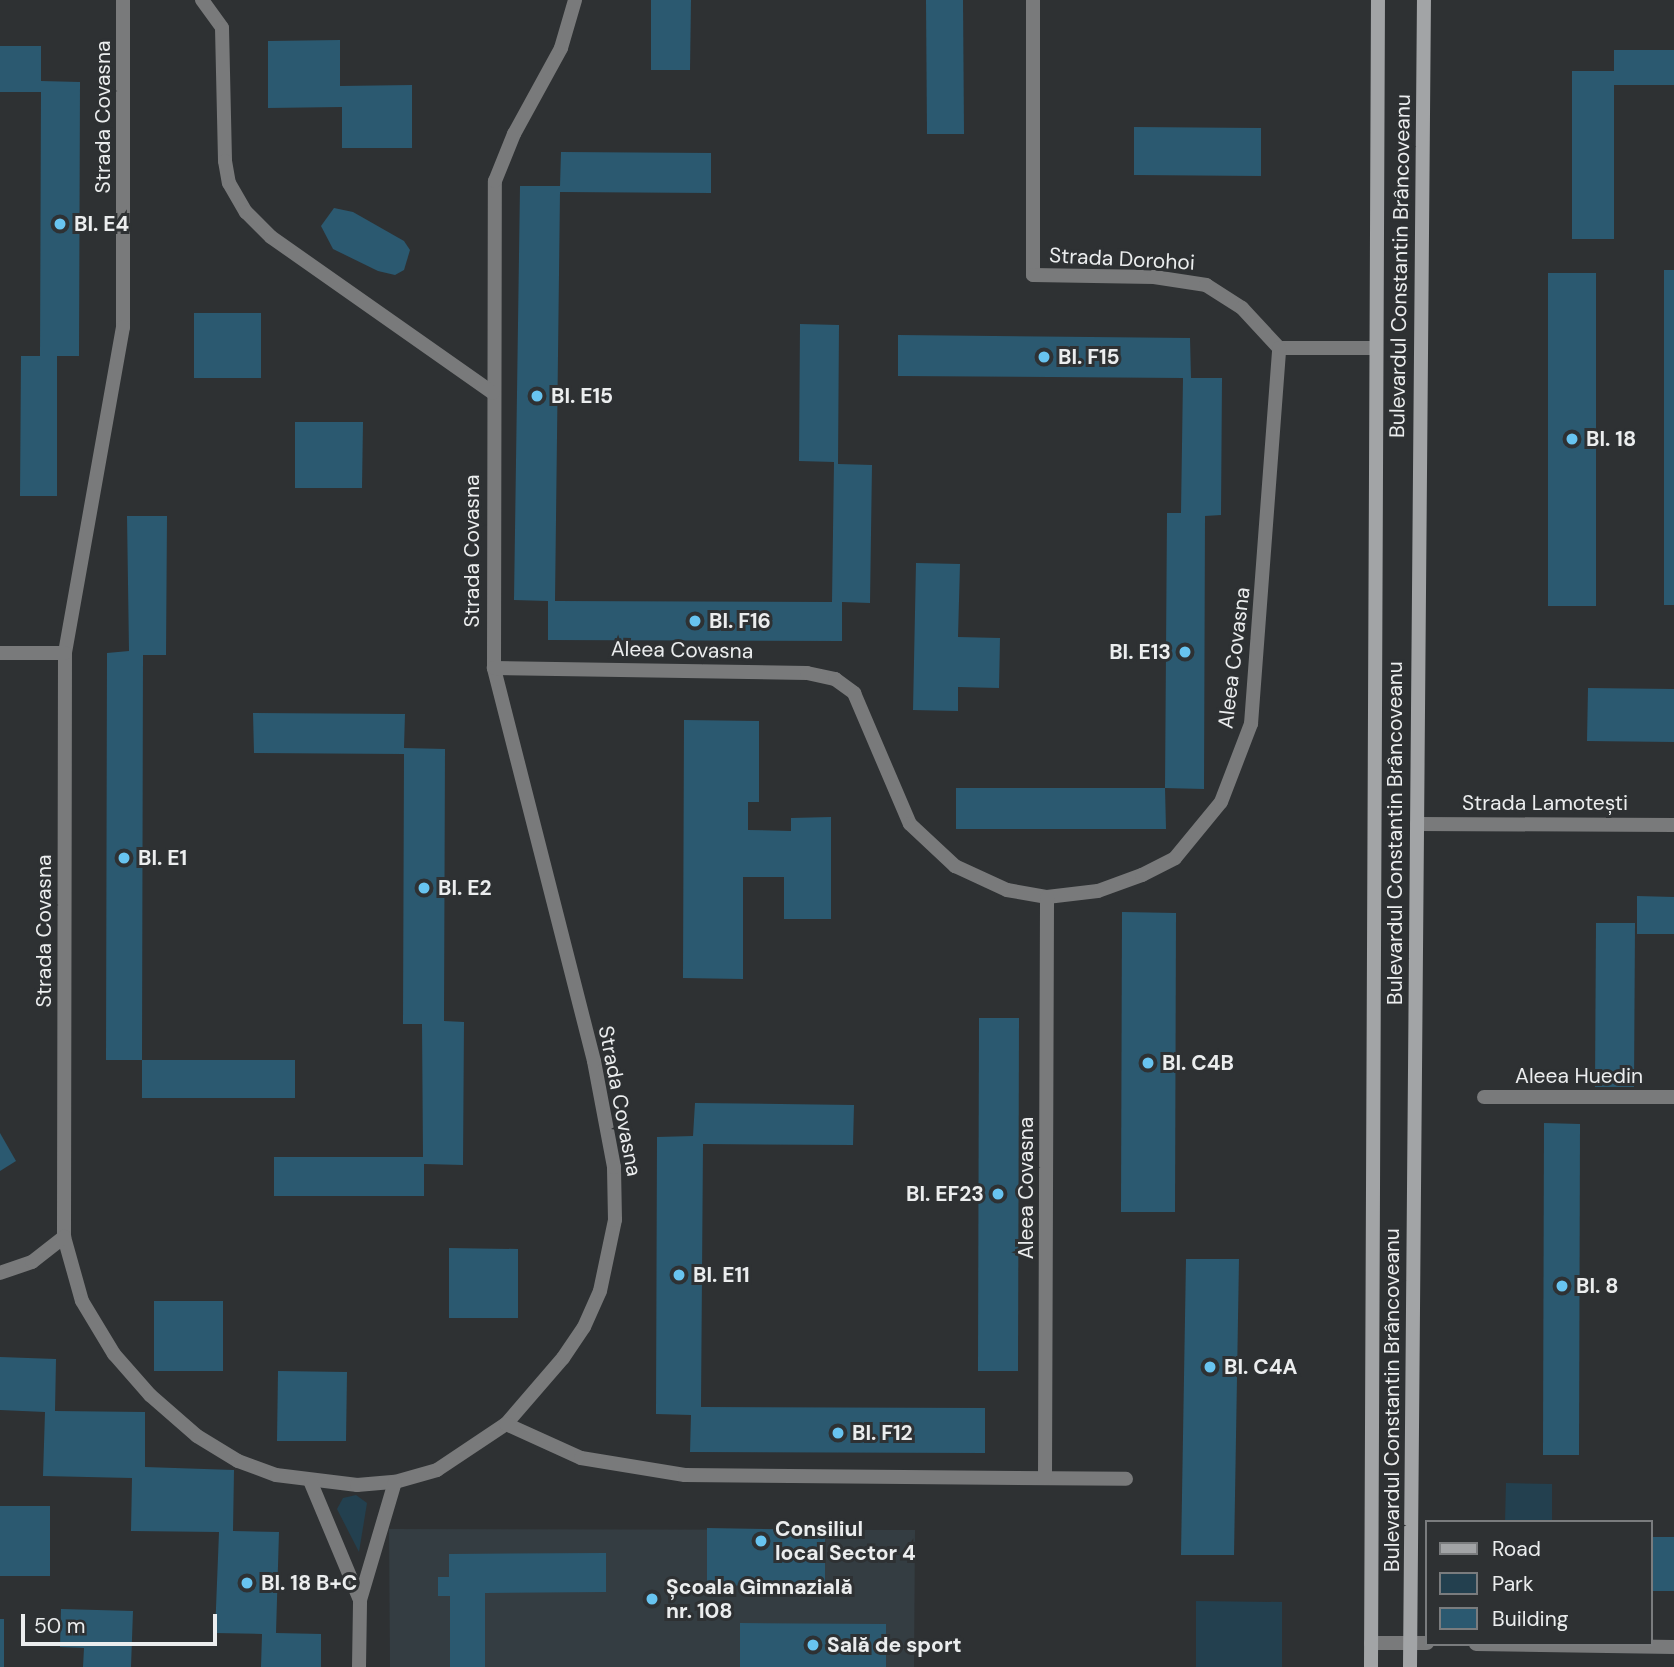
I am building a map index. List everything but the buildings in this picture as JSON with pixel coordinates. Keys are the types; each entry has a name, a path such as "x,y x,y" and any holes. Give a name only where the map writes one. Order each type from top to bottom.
{"main road":[{"name":"Bulevardul Constantin Brâncoveanu","path":"1371,1667 1378,0"},
{"name":"Bulevardul Constantin Brâncoveanu","path":"1410,1667 1424,0"}],"street":[{"name":"Strada Covasna","path":"123,0 123,327 65,653 64,1237 74,1281 96,1327 150,1395 197,1436 239,1461 311,1483 396,1482 437,1470 506,1424 584,1327 610,1257 616,1196 594,1061 494,668 495,181 514,134 561,48 575,0"},
{"path":"202,0 222,28 225,161 229,183 246,212 282,245 493,393"},
{"name":"Strada Dorohoi","path":"1033,0 1033,275 1154,278 1206,285 1242,308 1279,348"},
{"path":"1279,348 1375,348"},
{"name":"Aleea Covasna","path":"494,668 807,673 835,679 854,693 910,824 930,846 979,879 1048,897 1098,891 1175,858 1222,802 1240,760 1251,724 1258,672 1279,348"},
{"path":"0,653 65,653"},
{"name":"Strada Lamotești","path":"1417,824 1674,825"},
{"name":"Aleea Covasna","path":"1045,1478 1048,897"},
{"name":"Aleea Huedin","path":"1484,1097 1674,1097"},
{"path":"0,1273 32,1262 64,1237"},
{"path":"506,1424 581,1458 685,1475 1126,1479"},
{"path":"359,1667 360,1600 396,1482"},
{"path":"311,1483 360,1600"},
{"path":"1371,1643 1426,1643"},
{"path":"1608,1646 1674,1647"}],"shaded area":[{"name":"Școala Gimnazială nr. 108","path":"389,1529 915,1530 914,1667 390,1667"}],"green space":[{"path":"1506,1483 1552,1484 1552,1520 1505,1520"},
{"path":"356,1495 367,1503 359,1552 337,1509 343,1498"},
{"path":"1196,1601 1282,1602 1282,1667 1196,1667"}],"place":[{"name":"Bl. E4","path":"60,224"},
{"name":"Bl. F15","path":"1044,357"},
{"name":"Bl. E15","path":"537,396"},
{"name":"Bl. 18","path":"1572,439"},
{"name":"Bl. F16","path":"695,621"},
{"name":"Bl. E13","path":"1185,652"},
{"name":"Bl. E1","path":"124,858"},
{"name":"Bl. E2","path":"424,888"},
{"name":"Bl. C4B","path":"1148,1063"},
{"name":"Bl. EF23","path":"998,1194"},
{"name":"Bl. E11","path":"679,1275"},
{"name":"Bl. 8","path":"1562,1286"},
{"name":"Bl. C4A","path":"1210,1367"},
{"name":"Bl. F12","path":"838,1433"},
{"name":"Consiliul local Sector 4","path":"761,1541"},
{"name":"Bl. 18 B+C","path":"247,1583"},
{"name":"Școala Gimnazială nr. 108","path":"652,1599"},
{"name":"Sală de sport","path":"813,1645"}]}
